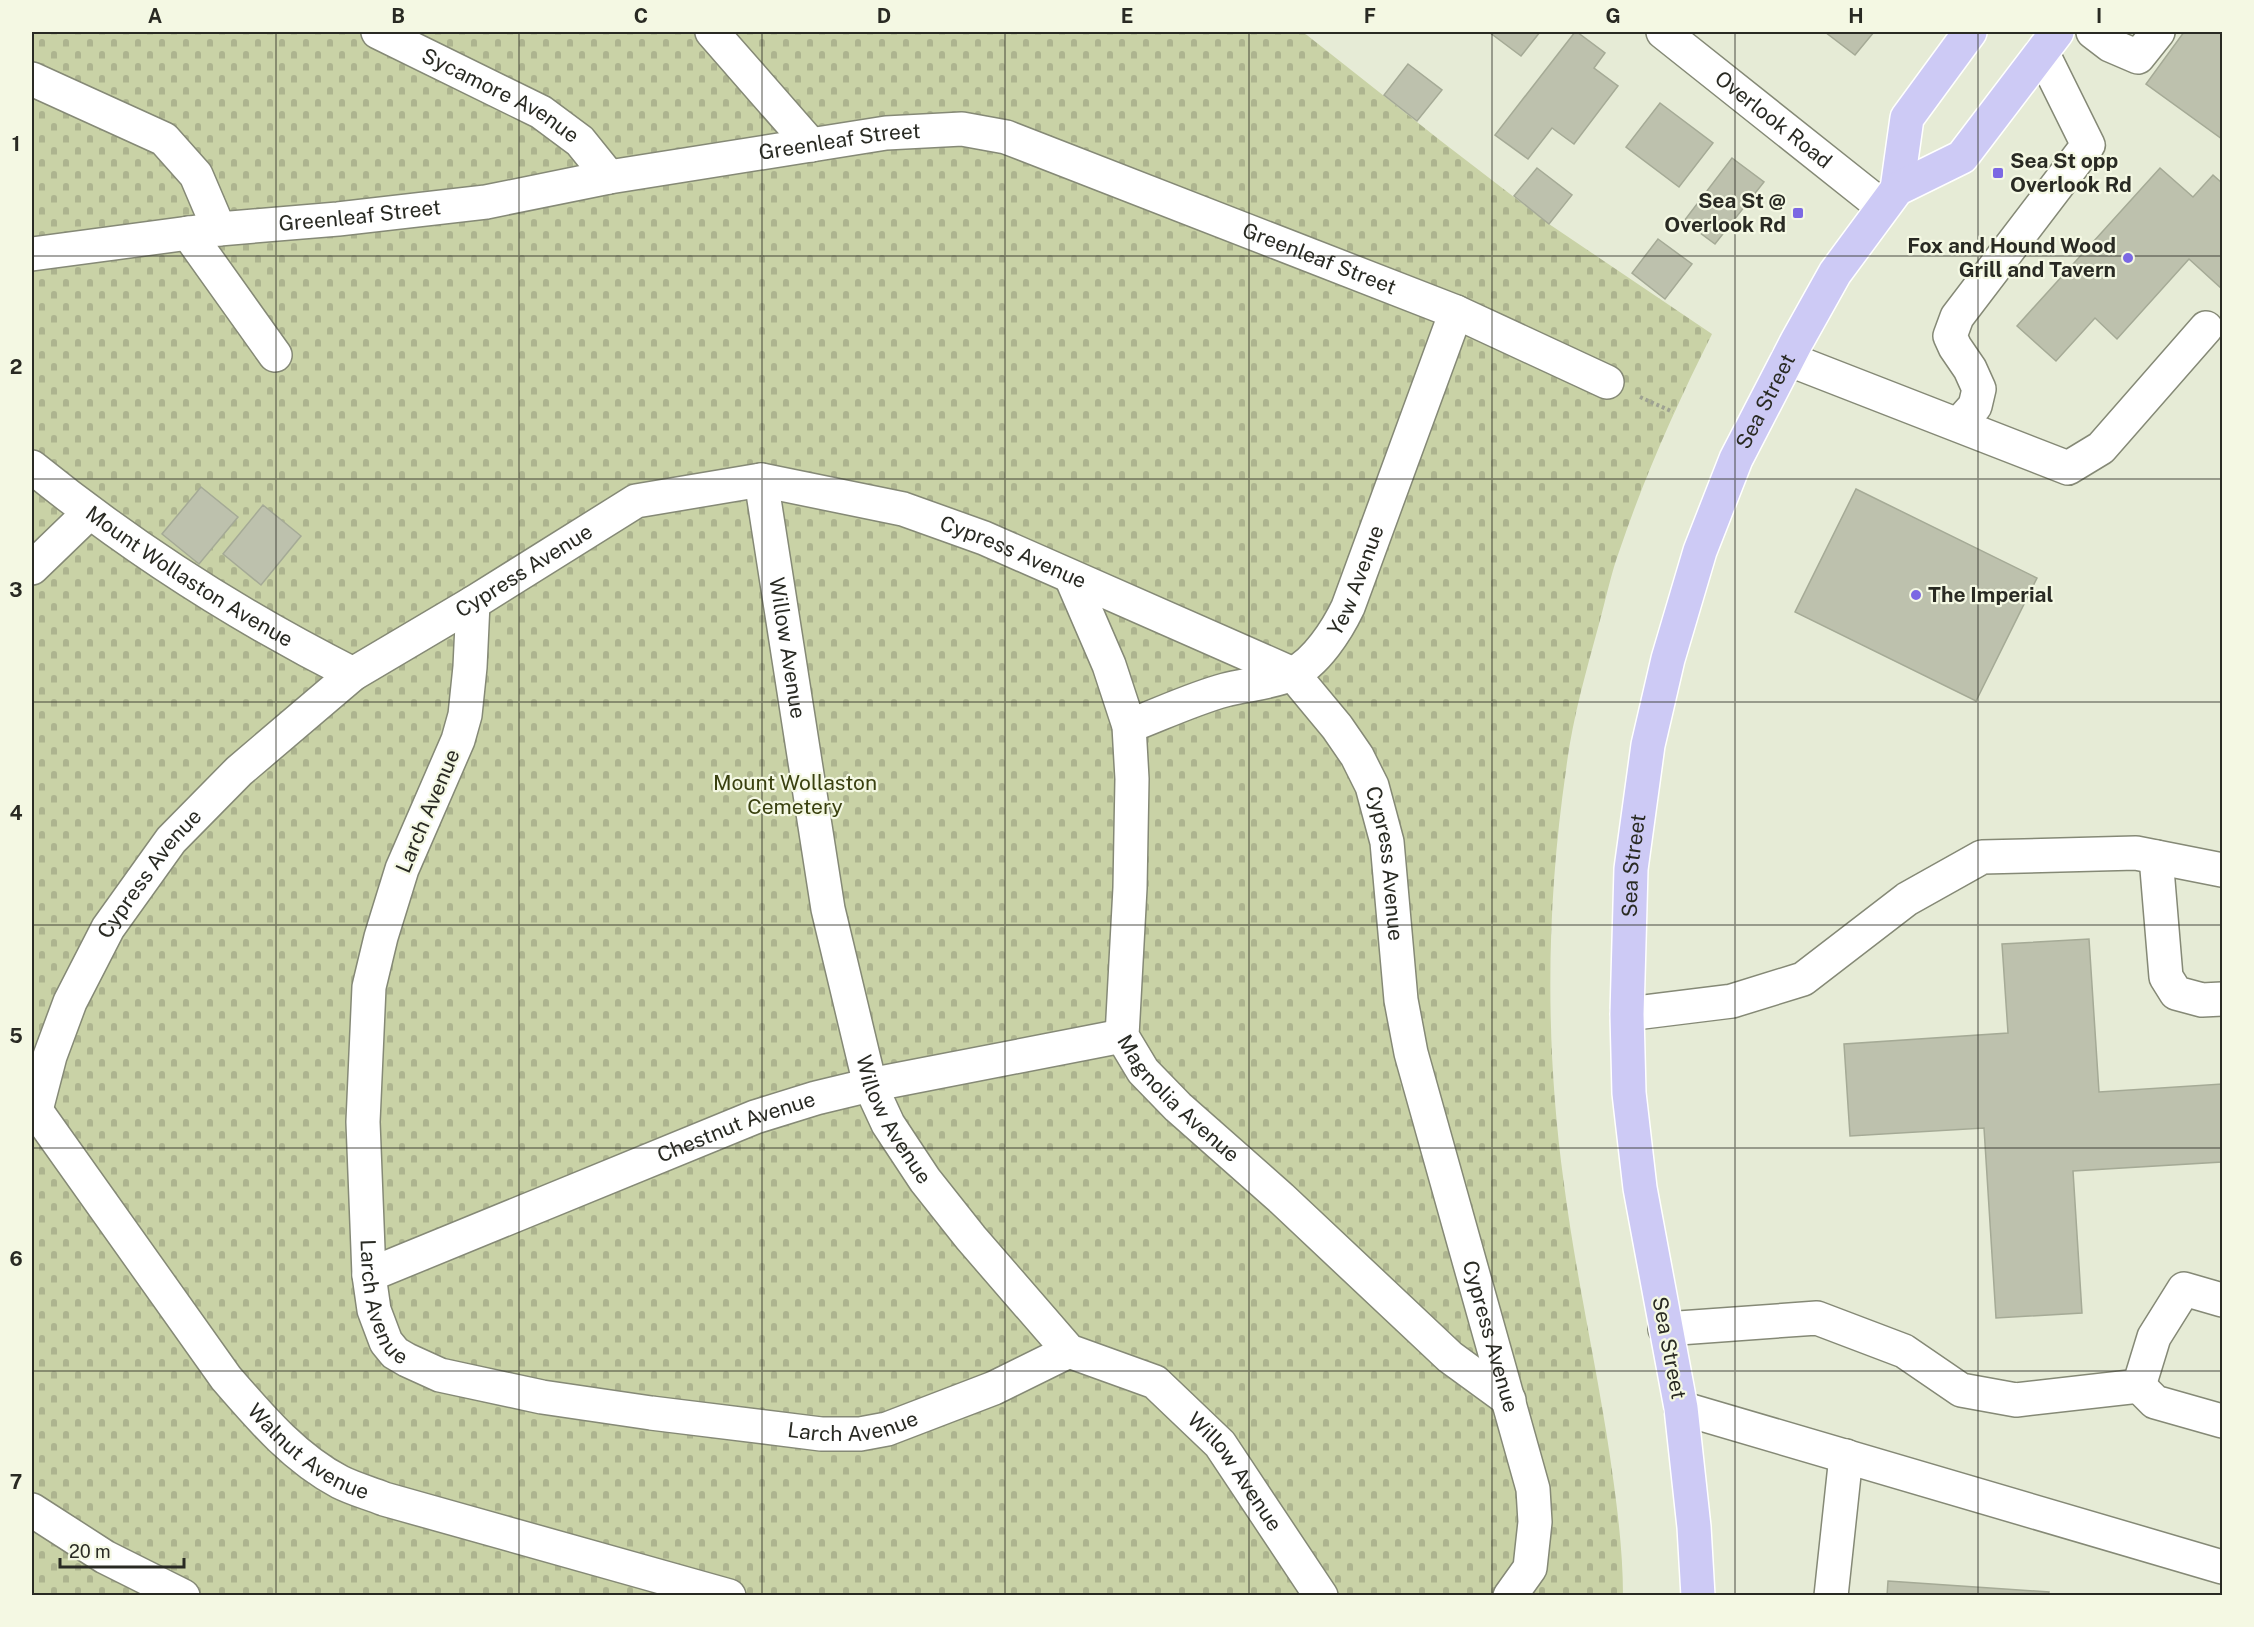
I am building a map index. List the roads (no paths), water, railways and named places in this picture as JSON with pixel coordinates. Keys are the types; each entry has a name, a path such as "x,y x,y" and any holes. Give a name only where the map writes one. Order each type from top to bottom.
{"main road":[{"name":"Sea Street","path":"1890,198 1907,118 1970,32"},
{"name":"Sea Street","path":"1698,1596 1694,1527 1681,1408 1640,1188 1629,1093 1627,1014 1631,869 1648,745 1668,659 1700,551 1736,459 1835,273 1890,198 1962,157 2050,42"}],"street":[{"name":"Sycamore Avenue","path":"378,32 541,112 580,141 609,177"},
{"path":"712,32 811,145"},
{"name":"Overlook Road","path":"1663,32 1890,198"},
{"path":"2093,32 2110,45 2138,57 2158,32"},
{"path":"1959,424 1975,406 1979,389 1950,336 1957,317 2088,145 2050,42"},
{"path":"32,79 164,139 196,175 204,231 275,355"},
{"name":"Greenleaf Street","path":"32,254 204,231 486,202 609,177 886,133 962,129 1006,137 1456,312 1607,382"},
{"name":"Yew Avenue","path":"1129,726 1222,691 1293,674 1327,643 1348,607 1456,312"},
{"path":"1788,359 2068,468 2102,448 2206,328"},
{"name":"Mount Wollaston Avenue","path":"32,467 89,513 218,600 286,640 353,674"},
{"name":"Cypress Avenue","path":"33,1110 70,1002 108,928 141,880 171,840 239,771 353,674 473,603 636,501 760,480 903,509 984,538 1293,674 1337,727 1357,756 1372,786 1387,842 1401,1000 1411,1053 1533,1489 1535,1522 1530,1568 1510,1596"},
{"name":"Willow Avenue","path":"760,480 828,909 870,1085 888,1124 925,1180 971,1238 1069,1351 1155,1382 1220,1444 1321,1596"},
{"path":"32,568 89,513"},
{"name":"Magnolia Avenue","path":"1071,577 1109,665 1129,726 1132,779 1130,888 1122,1036 1143,1071 1178,1107 1281,1198 1450,1357 1509,1400"},
{"name":"Larch Avenue","path":"473,603 465,715 458,740 402,869 381,937 369,987 363,1122 369,1275 374,1310 386,1342 395,1353 440,1375 542,1397 760,1428 821,1434 860,1434 887,1429 994,1388 1069,1351"},
{"path":"1627,1014 1732,1001 1803,979 1907,899 1982,857 2136,853 2223,870"},
{"path":"2156,857 2166,976 2176,993 2202,1000 2223,999"},
{"name":"Chestnut Avenue","path":"369,1275 755,1117 816,1098 870,1085 1122,1036"},
{"name":"Walnut Avenue","path":"33,1110 226,1377 258,1414 295,1450 317,1467 340,1482 384,1499 729,1596"},
{"path":"2139,1386 2154,1337 2184,1289 2223,1300"},
{"path":"1665,1329 1817,1318 1904,1351 1961,1390 2016,1400 2139,1386"},
{"path":"2139,1386 2155,1402 2223,1421"},
{"path":"1681,1408 2223,1567"},
{"path":"1831,1596 1846,1456"},
{"path":"32,1510 105,1557 183,1596"}],"place":[{"name":"Sea St opp Overlook Rd","path":"1998,173"},
{"name":"Sea St @ Overlook Rd","path":"1798,213"},
{"name":"Fox and Hound Wood Grill and Tavern","path":"2128,258"},
{"name":"The Imperial","path":"1916,595"}],"park label":[{"name":"Mount Wollaston Cemetery","path":"795,795"}]}
